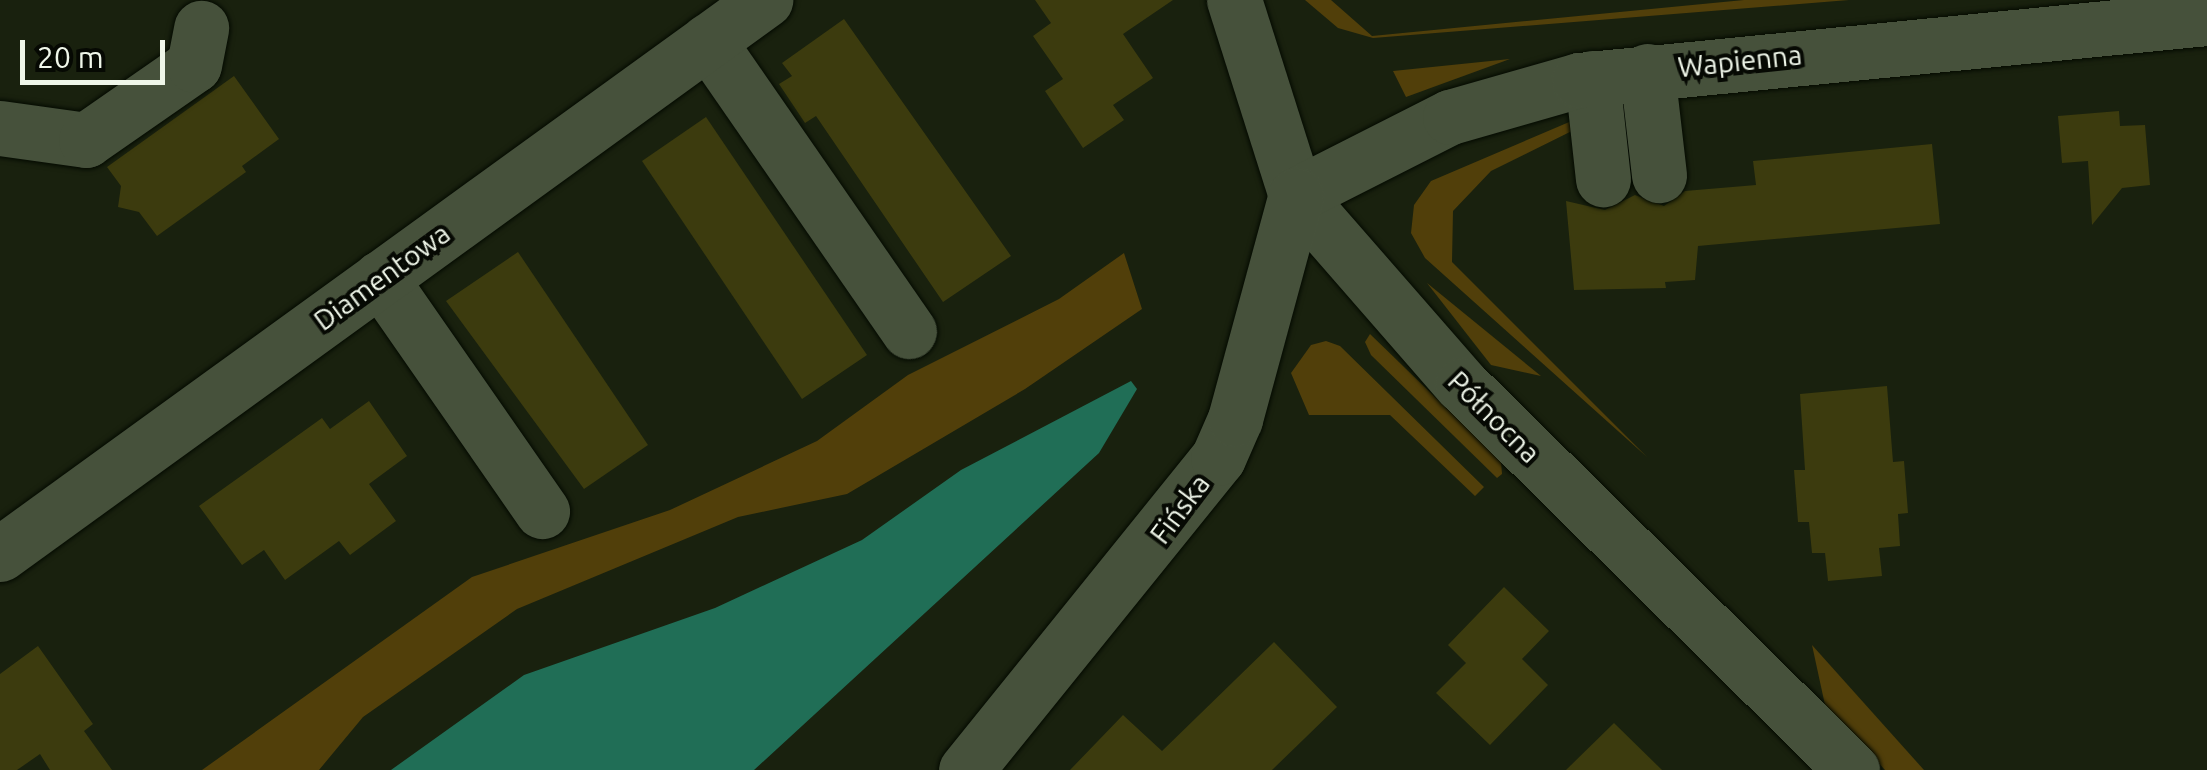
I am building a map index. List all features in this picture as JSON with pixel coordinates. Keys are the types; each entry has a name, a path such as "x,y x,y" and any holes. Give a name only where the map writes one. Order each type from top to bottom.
{"street":[{"name":"Diamentowa","path":"0,554 765,0"},
{"name":"Północna","path":"1234,0 1296,195 1471,395 1852,770"},
{"name":"Wapienna","path":"1296,195 1450,117 1592,78 2207,18"},
{"path":"0,128 86,140 194,65 202,28"},
{"path":"708,41 909,331"},
{"path":"1646,71 1659,176"},
{"path":"1592,78 1603,179"},
{"name":"Fińska","path":"966,770 1218,458 1235,419 1296,195"},
{"path":"380,278 542,510"}],"shaded area":[{"path":"1305,0 1331,0 1372,36 1744,0 1849,0 1373,38 1338,28"},
{"path":"1510,59 1406,97 1393,71"},
{"path":"1581,117 1586,124 1491,171 1453,211 1452,262 1647,457 1425,258 1411,233 1414,205 1431,181"},
{"path":"1124,253 1142,309 1025,389 847,494 738,517 517,609 363,717 319,770 202,770 472,577 670,510 817,441 908,375 1059,299"},
{"path":"1427,283 1541,376 1491,365"},
{"path":"1370,334 1501,461 1502,474 1497,478 1371,355 1365,342"},
{"path":"1326,341 1340,346 1484,487 1475,496 1390,415 1309,415 1291,373 1311,345"},
{"path":"1131,381 1137,389 1099,453 754,770 391,770 524,675 715,608 862,540 961,470"},
{"path":"1812,645 1924,770 1885,770 1825,705"}],"building":[{"path":"1035,0 1173,0 1123,34 1153,78 1113,105 1124,120 1083,148 1045,91 1063,79 1033,36 1051,23"},
{"path":"844,19 1011,256 943,302 816,116 805,123 779,84 792,76 782,63"},
{"path":"234,76 279,139 242,166 246,172 157,236 139,212 118,207 121,186 107,167"},
{"path":"2119,111 2120,126 2145,125 2150,185 2122,188 2092,225 2088,161 2062,163 2058,116"},
{"path":"706,117 867,355 802,399 642,161"},
{"path":"1932,144 1940,224 1698,246 1695,280 1665,282 1666,288 1574,290 1566,201 1605,210 1635,195 1664,206 1685,191 1756,185 1753,161"},
{"path":"518,252 648,445 584,489 446,301"},
{"path":"1887,386 1893,462 1904,461 1908,513 1898,514 1900,546 1879,548 1882,576 1828,581 1825,553 1812,553 1809,522 1798,522 1794,470 1805,470 1800,394"},
{"path":"369,401 407,456 369,484 396,521 350,555 339,541 285,580 264,550 242,565 199,506 322,418 330,429"},
{"path":"1504,587 1549,631 1522,659 1548,685 1490,745 1436,693 1466,663 1448,645"},
{"path":"1274,642 1337,707 1272,770 1070,770 1123,715 1162,751"},
{"path":"38,646 93,724 84,731 112,770 50,770 40,754 17,770 0,770 0,674"},
{"path":"1614,723 1662,770 1566,770"}]}
